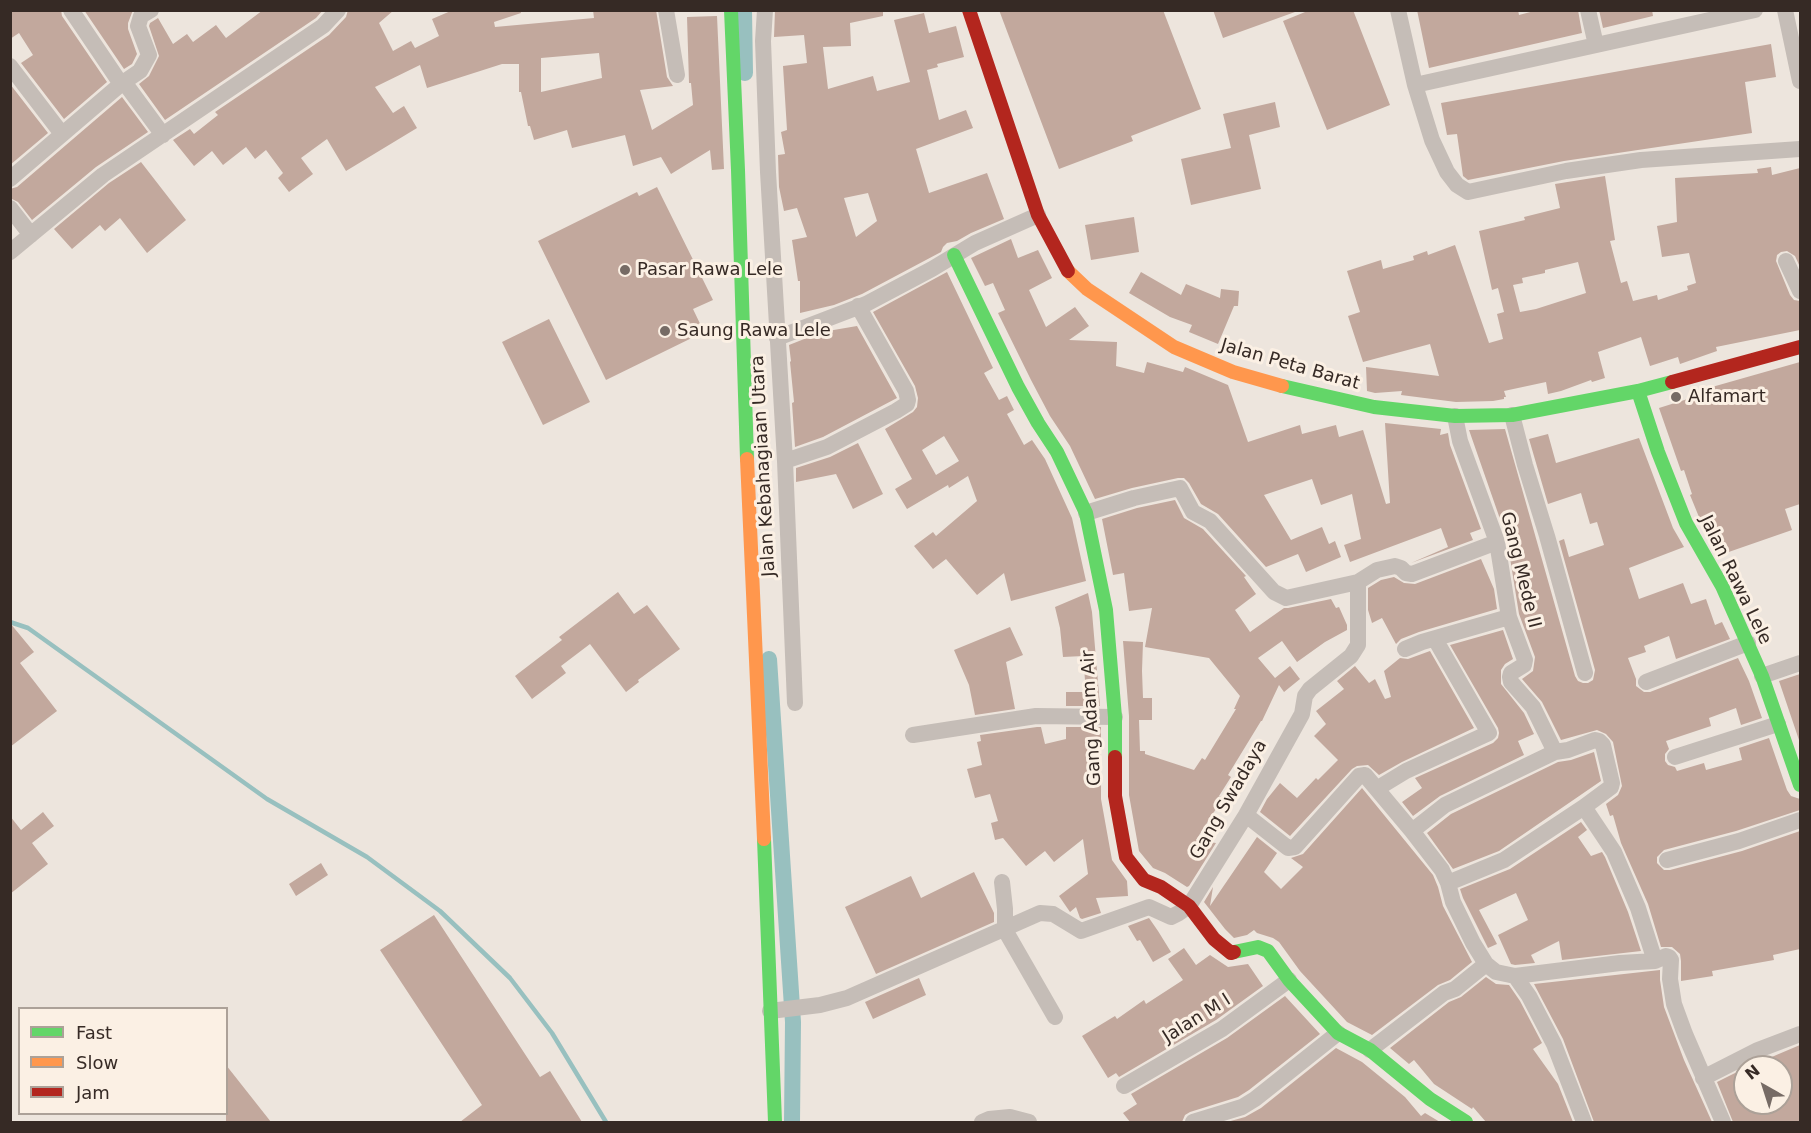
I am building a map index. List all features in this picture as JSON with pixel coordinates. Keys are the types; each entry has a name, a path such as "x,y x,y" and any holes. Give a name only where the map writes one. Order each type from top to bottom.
{"street":[{"path":"70,10 122,83 163,135"},
{"path":"10,179 122,83 140,71 149,55 138,26 141,16 151,10"},
{"path":"10,252 103,175 323,27 338,10"},
{"path":"666,10 677,75"},
{"path":"730,10 740,170 748,478 776,1010 775,1122"},
{"name":"Jalan Kebahagiaan Utara","path":"765,10 763,41 766,172 785,461 795,703"},
{"name":"Jalan Peta Barat","path":"969,10 1038,215 1068,271 1087,289 1174,346 1233,372 1281,386 1374,407 1455,416 1512,415 1638,391 1800,347"},
{"path":"1398,10 1415,85 1432,140 1447,172 1457,185 1468,192 1566,171 1641,160 1800,149"},
{"path":"1588,10 1596,45"},
{"path":"1415,85 1755,10"},
{"path":"1785,10 1800,81"},
{"path":"10,66 62,134"},
{"path":"740,170 766,172"},
{"path":"10,208 31,235"},
{"path":"777,338 866,304 975,243 1038,215"},
{"name":"Gang Adam Air","path":"954,255 1018,387 1057,452 1086,513 1106,610 1114,717 1115,796 1126,857 1144,880 1161,887 1188,906 1214,939 1231,953 1258,946 1268,951 1289,980 1338,1033 1370,1050 1430,1099 1466,1122"},
{"path":"1786,261 1800,291"},
{"path":"785,461 827,447 907,404 906,391 858,306"},
{"name":"Jalan Rawa Lele","path":"1638,391 1658,452 1686,523 1722,586 1762,676 1800,785"},
{"path":"1512,415 1585,673"},
{"name":"Gang Mede II","path":"1455,416 1460,441 1497,542 1509,617 1525,660 1524,665 1511,673 1511,682 1533,707 1555,752"},
{"path":"1086,513 1134,498 1180,488 1192,512 1210,520 1274,592 1286,598 1358,582 1377,570 1395,566 1412,574 1497,542"},
{"name":"Gang Swadaya","path":"1188,906 1246,815 1302,714 1305,696 1310,689 1351,656 1358,645 1358,582"},
{"path":"1405,650 1509,617"},
{"path":"1378,788 1406,771 1489,734 1435,639"},
{"path":"1646,682 1748,643"},
{"path":"1762,676 1800,663"},
{"path":"913,735 1036,716 1114,717"},
{"path":"1675,757 1778,724"},
{"path":"1412,831 1445,805 1555,752 1568,750 1595,740 1603,745 1612,783 1611,788 1504,860 1448,883"},
{"path":"1246,815 1288,848 1295,847 1363,774 1378,788 1442,870 1453,902 1473,943 1486,964 1496,972 1515,976 1655,961 1669,957 1674,1004 1723,1122"},
{"path":"1584,807 1614,852 1638,908 1655,961"},
{"path":"1667,860 1739,841 1800,820"},
{"path":"1002,882 1005,930 1055,1017"},
{"path":"776,1010 820,1005 847,998 1040,913 1053,914 1081,931 1149,907 1171,917 1188,906"},
{"path":"1370,1050 1486,964"},
{"path":"1515,976 1529,996 1554,1044 1584,1122"},
{"name":"Jalan M I","path":"1124,1086 1222,1029 1289,980"},
{"path":"1192,1122 1242,1107 1338,1033"},
{"path":"1703,1078 1758,1050 1800,1034"},
{"path":"982,1122 988,1119 1010,1117 1029,1122"}],"building":[{"path":"10,10 61,10 62,16 107,82 64,119 21,63 33,55 19,33 10,39"},
{"path":"84,10 133,10 128,29 137,54 132,64 124,69"},
{"path":"263,10 323,10 316,18 165,120 139,84 149,76 159,56 150,23 158,18 173,44 187,34 193,42 216,25 226,38"},
{"path":"348,10 394,10 379,23 393,51 411,41 415,48 439,36 432,19 453,10 520,10 521,13 494,22 495,27 594,18 593,10 656,10 667,77 673,86 640,90 652,130 693,105 691,83 689,83 687,17 717,16 724,169 712,170 710,150 671,174 661,157 633,166 625,135 572,148 567,130 534,140 530,126 528,126 521,92 519,92 519,64 502,64 427,88 420,65 375,87 393,113 404,106 417,128 346,171 327,139 301,158 313,174 289,192 278,178 283,173 266,150 255,159 246,147 223,165 212,151 194,166 173,140 190,129 194,134 218,115 215,112 329,35 346,17","holes":["599,53 602,78 541,92 541,58"]},
{"path":"775,10 883,10 883,16 850,23 851,46 823,47 828,89 873,76 877,91 910,82 894,20 924,13 929,33 956,26 964,57 937,64 938,67 927,70 939,120 966,110 973,128 916,149 929,193 987,173 1004,219 957,241 947,243 941,252 862,294 834,305 800,313 800,281 798,281 792,240 807,237 797,208 784,211 779,187 778,155 785,154 781,132 787,130 783,66 807,63 804,35 774,37","holes":["868,193 877,221 856,237 844,198"]},
{"path":"999,10 1163,10 1201,109 1131,136 1133,141 1059,169"},
{"path":"1213,10 1295,10 1295,12 1223,38"},
{"path":"1310,10 1353,10 1390,105 1327,130 1283,21"},
{"path":"1417,10 1518,10 1519,15 1538,10 1578,10 1582,33 1429,68"},
{"path":"1599,10 1652,10 1653,16 1603,28"},
{"path":"1771,44 1776,77 1745,82 1752,133 1564,161 1468,180 1463,176 1457,134 1447,135 1441,103"},
{"path":"10,84 48,133 10,165"},
{"path":"122,97 148,132 96,167 32,220 18,202 10,198 10,189 17,187"},
{"path":"1275,102 1280,127 1249,135 1261,189 1191,205 1181,159 1231,148 1223,114"},
{"path":"141,162 186,220 147,253 120,218 105,231 100,225 72,249 54,229 109,183"},
{"path":"1771,167 1772,175 1800,168 1800,267 1795,256 1787,251 1777,255 1776,261 1790,295 1794,300 1800,301 1800,330 1716,347 1717,351 1680,364 1678,357 1650,366 1641,337 1598,352 1605,378 1592,382 1591,380 1548,394 1546,382 1504,391 1506,397 1504,399 1493,401 1456,402 1401,395 1402,391 1375,393 1367,391 1366,367 1439,376 1430,344 1363,362 1348,316 1360,312 1347,271 1381,260 1383,269 1414,260 1413,256 1427,251 1428,255 1455,245 1489,343 1503,339 1497,314 1504,312 1498,288 1492,290 1479,231 1525,220 1524,217 1560,208 1555,184 1605,176 1615,240 1610,241 1621,283 1627,281 1633,301 1657,295 1658,300 1688,290 1687,286 1696,283 1689,253 1662,257 1657,226 1677,222 1675,178 1758,173 1757,169","holes":["1578,262 1586,293 1520,312 1513,285 1523,283 1522,278"]},
{"name":"Pasar Rawa Lele","path":"657,187 713,300 693,309 704,332 606,380 538,241 637,192 639,196"},
{"path":"1134,217 1139,252 1091,260 1085,225"},
{"path":"1011,239 1018,258 1038,250 1052,278 1029,290 1046,327 1075,307 1089,326 1069,340 1117,342 1116,366 1144,373 1147,362 1183,372 1185,367 1228,385 1248,442 1300,425 1302,434 1336,425 1339,437 1363,430 1386,504 1390,503 1385,423 1441,429 1440,435 1448,433 1450,445 1481,529 1470,533 1473,540 1411,563 1448,547 1441,528 1350,562 1344,545 1361,539 1352,494 1321,505 1312,479 1264,495 1291,540 1322,527 1329,544 1335,541 1341,557 1306,572 1298,554 1266,567 1218,514 1201,504 1184,478 1132,488 1095,499 1070,446 1050,416 998,313 1005,310 993,283 985,286 971,258"},
{"path":"947,272 993,368 984,373 999,400 1007,396 1014,410 1007,414 1024,445 1032,440 1045,459 1072,518 1086,581 1011,601 1004,573 977,595 946,559 933,569 914,546 933,532 936,536 977,501 968,476 907,509 895,489 912,479 885,429 913,412 917,407 918,398 915,386 873,312","holes":["944,436 959,461 936,475 922,450"]},
{"path":"1141,272 1181,295 1186,284 1220,298 1221,289 1239,291 1238,306 1234,306 1218,344 1189,332 1192,325 1170,317 1129,293"},
{"path":"549,319 590,402 543,425 502,342"},
{"path":"857,326 897,398 823,437 795,447 789,345 822,332"},
{"path":"1800,362 1800,504 1785,509 1792,530 1720,555 1711,529 1707,531 1699,517 1690,495 1692,494 1684,470 1681,471 1659,408 1713,391 1712,387"},
{"path":"1505,429 1575,676 1583,683 1593,680 1595,670 1559,541 1564,539 1569,557 1604,545 1597,522 1590,524 1581,493 1548,504 1529,439 1548,434 1556,463 1639,438 1673,528 1684,547 1629,568 1639,599 1683,583 1691,604 1706,599 1715,625 1722,622 1730,639 1676,659 1669,636 1644,646 1646,652 1628,658 1636,679 1636,686 1644,692 1650,692 1738,658 1762,718 1741,725 1736,708 1709,718 1711,726 1666,741 1669,749 1665,754 1665,761 1677,771 1704,763 1706,770 1742,760 1739,748 1769,738 1787,790 1791,796 1800,799 1800,810 1736,831 1664,850 1657,857 1657,863 1664,870 1670,870 1742,851 1800,831 1800,949 1773,955 1774,960 1712,971 1713,976 1681,981 1680,954 1672,947 1661,947 1648,904 1621,843 1613,815 1610,816 1606,804 1618,795 1622,786 1613,742 1606,734 1597,730 1561,740 1542,702 1522,679 1533,671 1535,657 1519,614 1507,539 1469,430"},
{"path":"858,443 883,494 853,509 836,474 796,482 796,468 830,457"},
{"path":"1175,500 1184,518 1203,529 1246,576 1244,577 1256,594 1235,610 1250,632 1284,608 1331,599 1336,608 1339,607 1347,625 1347,630 1297,662 1282,641 1258,658 1275,678 1290,666 1300,679 1284,692 1279,685 1262,721 1228,775 1231,777 1219,796 1223,798 1196,840 1216,843 1187,887 1153,868 1139,851 1129,795 1129,716 1123,641 1143,642 1143,698 1152,698 1152,720 1139,720 1140,751 1145,751 1145,754 1194,770 1202,758 1205,760 1236,709 1234,709 1240,696 1209,658 1145,647 1152,608 1129,611 1124,573 1113,575 1102,519 1137,508"},
{"path":"1481,559 1494,589 1497,609 1419,632 1401,639 1396,644 1382,618 1372,623 1368,610 1368,588 1381,580 1394,577 1404,583 1415,584"},
{"path":"618,592 634,614 647,605 680,649 638,680 639,682 626,692 590,644 561,666 566,673 532,699 515,676 562,640 559,637"},
{"path":"1088,593 1092,612 1100,706 1066,706 1066,692 1086,692 1083,656 1063,657 1055,607"},
{"path":"10,623 34,652 20,663 57,711 10,747"},
{"path":"1010,627 1023,655 1006,662 1015,709 975,715 969,685 954,650"},
{"path":"1503,630 1513,659 1501,670 1501,684 1524,713 1534,734 1518,741 1524,755 1440,796 1413,816 1402,802 1422,788 1415,778 1493,743 1498,738 1498,728 1450,645"},
{"path":"1430,651 1474,728 1379,775 1368,765 1357,766 1290,836 1260,812 1280,783 1297,798 1338,760 1314,736 1326,724 1316,711 1344,689 1337,681 1355,666 1369,683 1375,679 1385,699 1391,697 1384,671 1400,658 1408,659"},
{"path":"1800,674 1800,743 1779,681"},
{"path":"1041,727 1045,744 1066,739 1066,727 1101,727 1101,799 1112,860 1127,881 1128,896 1096,898 1101,913 1082,919 1076,907 1070,912 1059,896 1088,874 1083,839 1054,862 1045,851 1026,866 1003,838 995,840 991,823 998,821 990,794 975,798 967,769 982,765 977,742 981,741 980,735"},
{"path":"1594,752 1601,781 1499,851 1453,869 1427,833 1451,814 1558,762"},
{"path":"1362,788 1433,875 1443,906 1472,962 1372,1035 1347,1022 1300,971 1279,942 1254,930 1247,935 1234,938 1204,902 1213,887 1210,906 1257,837 1277,853 1264,872 1281,889 1303,867 1291,858 1303,854"},
{"path":"43,812 54,826 32,843 48,864 10,894 10,816 21,830"},
{"path":"1581,822 1587,830 1578,837 1591,856 1602,852 1605,857 1628,912 1641,951 1562,960 1559,941 1531,955 1535,963 1511,964 1498,935 1528,920 1516,893 1479,910 1497,944 1488,948 1460,889 1510,869"},
{"path":"321,863 328,875 296,896 289,884"},
{"path":"974,872 994,913 994,922 876,974 845,907 911,876 921,898"},
{"path":"434,915 540,1077 550,1071 582,1122 460,1122 482,1105 380,950"},
{"path":"1149,918 1171,952 1153,962 1140,940 1137,941 1128,926"},
{"path":"1184,948 1196,965 1210,955 1228,967 1248,964 1263,986 1216,1020 1119,1077 1116,1073 1108,1078 1082,1036 1115,1016 1117,1019 1144,1000 1146,1004 1183,980 1168,959"},
{"path":"1660,970 1664,1007 1684,1060 1712,1122 1594,1122 1563,1039 1534,984"},
{"path":"1486,977 1496,984 1509,985 1520,1001 1542,1043 1533,1049 1558,1084 1573,1122 1486,1122 1473,1107 1472,1109 1434,1084 1414,1060 1409,1064 1390,1048 1449,1002 1461,997"},
{"path":"919,978 926,995 873,1019 865,1002"},
{"path":"1285,996 1320,1034 1249,1090 1238,1097 1190,1112 1185,1115 1182,1122 1130,1122 1123,1113 1137,1104 1131,1094 1227,1038"},
{"path":"1800,1045 1800,1122 1733,1122 1717,1082 1733,1074 1733,1115 1793,1115 1793,1055 1776,1055"},
{"path":"1336,1048 1362,1062 1405,1097 1421,1116 1425,1113 1440,1122 1227,1122 1245,1117 1261,1108"},
{"path":"228,1068 271,1122 226,1122 226,1115 228,1115"}],"waterway":[{"path":"744,10 745,73"},
{"path":"10,622 28,628 267,799 367,857 440,911 510,978 552,1033 606,1122"},
{"path":"769,659 793,1022 792,1122"}],"traffic: fast":[{"path":"731,10 747,459"},
{"path":"954,255 1018,387 1057,452 1086,513 1106,610 1115,717 1115,757"},
{"path":"1282,386 1374,407 1455,416 1512,415 1638,391 1672,382"},
{"path":"1638,391 1658,452 1686,523 1722,586 1762,676 1800,785"},
{"path":"764,839 775,1122"},
{"path":"1234,952 1258,947 1268,951 1289,980 1338,1033 1370,1050 1430,1099 1466,1122"}],"traffic: slow":[{"path":"1068,271 1087,289 1174,347 1233,372 1282,386"},
{"path":"747,459 764,839"}],"traffic: jam":[{"path":"969,10 1038,215 1068,271"},
{"path":"1672,382 1800,347"},
{"path":"1115,757 1115,796 1126,857 1144,880 1161,887 1189,906 1214,939 1231,953 1234,952"}],"place":[{"name":"Pasar Rawa Lele","path":"625,270"},
{"name":"Saung Rawa Lele","path":"665,331"},
{"name":"Alfamart","path":"1676,397"}]}
